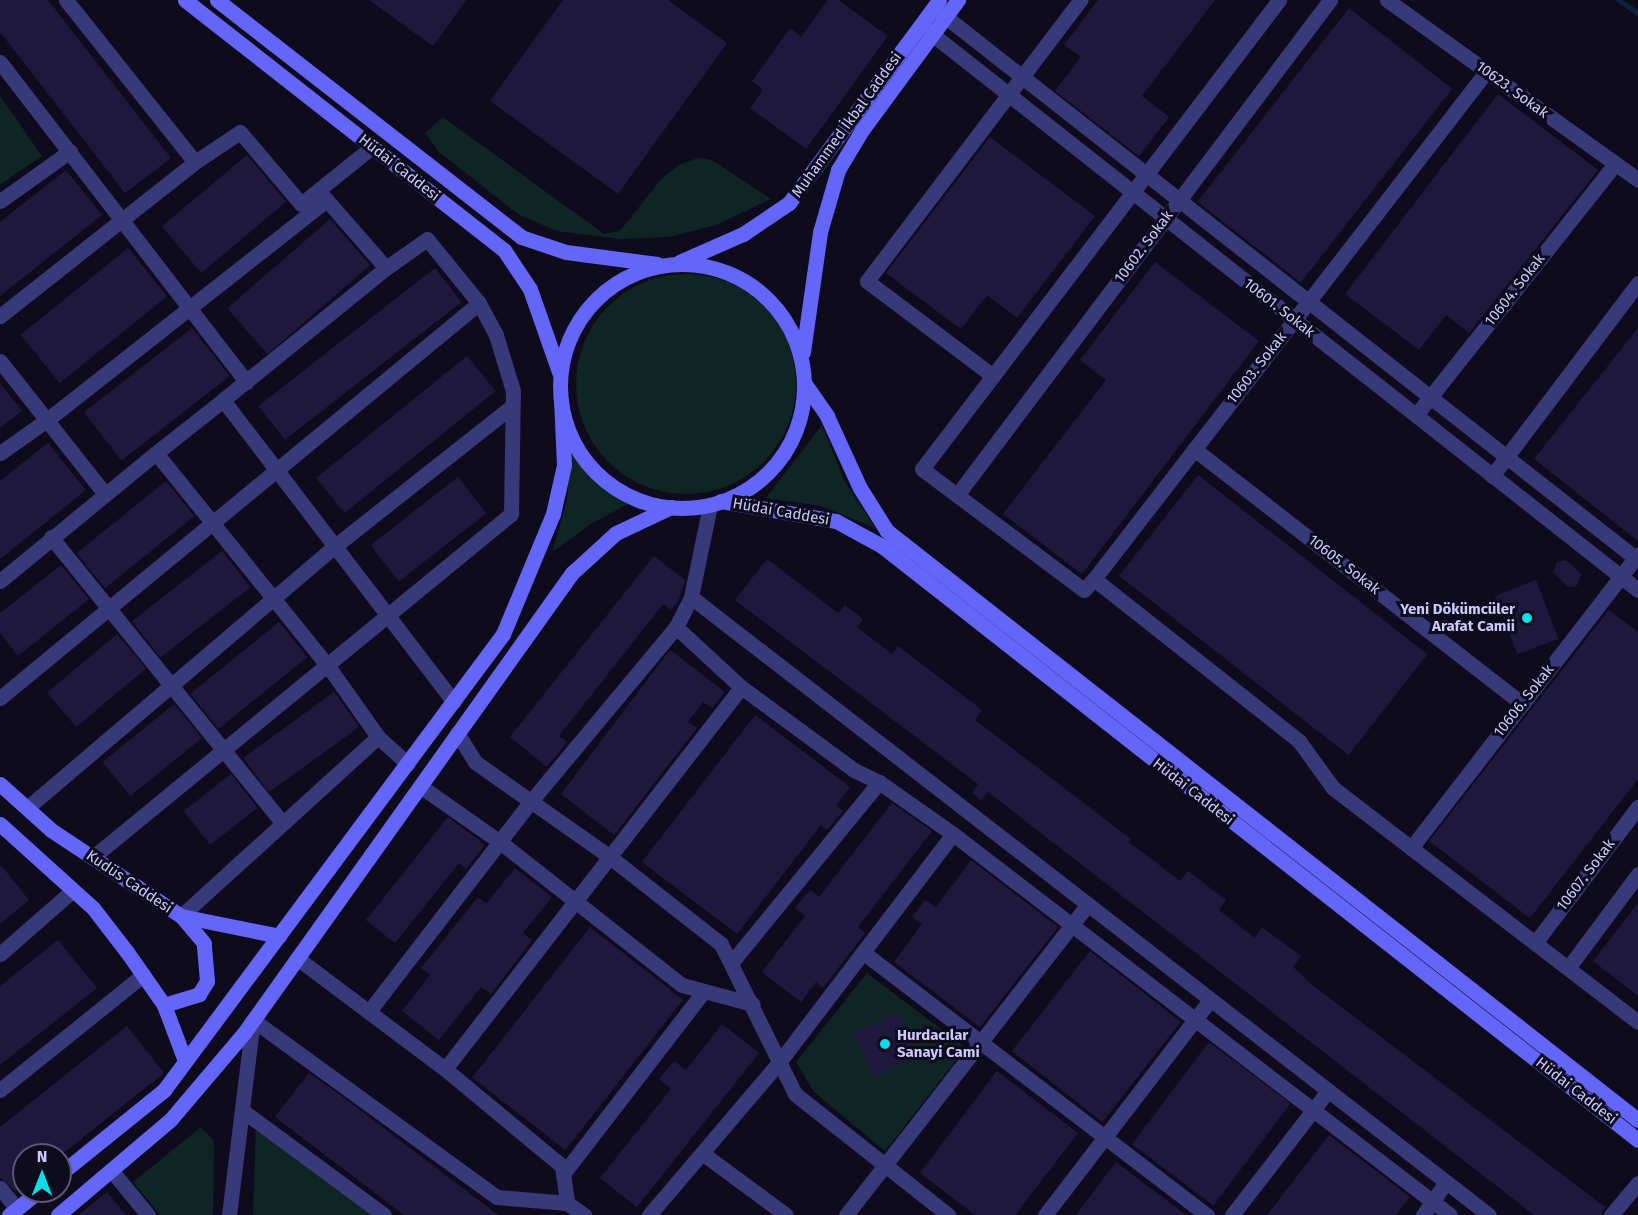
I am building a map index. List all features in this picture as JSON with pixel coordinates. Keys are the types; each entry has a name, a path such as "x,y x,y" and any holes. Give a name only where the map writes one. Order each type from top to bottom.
{"street":[{"path":"66,0 195,162"},
{"name":"Hüdai Caddesi","path":"185,0 488,236 518,267 530,289 560,375"},
{"name":"Hüdai Caddesi","path":"217,0 521,237 566,252 732,274 765,296 790,327 803,364"},
{"name":"Muhammed İkbal Caddesi","path":"803,364 807,305 820,232 838,170 862,130 958,0"},
{"path":"993,376 867,281 1080,0"},
{"path":"1279,0 922,469 1084,590 1094,579 1299,741 1333,788 1638,1022"},
{"name":"10602. Sokak","path":"957,495 1330,0"},
{"name":"10623. Sokak","path":"1387,0 1638,180"},
{"name":"Muhammed İkbal Caddesi","path":"560,375 567,344 593,303 632,274 669,264 743,234 783,210 936,4"},
{"name":"10601. Sokak","path":"936,4 946,17 1637,557"},
{"name":"10601. Sokak","path":"920,25 1638,590"},
{"path":"1,66 123,219 246,382"},
{"name":"10603. Sokak","path":"1094,579 1486,72"},
{"path":"0,316 195,162 240,132 301,204 322,195"},
{"path":"0,453 47,420 189,308 322,195 372,147"},
{"path":"0,201 70,151"},
{"name":"10604. Sokak","path":"1416,415 1615,164"},
{"path":"322,195 386,268"},
{"path":"0,581 51,537 386,268 427,239 479,303 496,335 513,391 511,514 93,857"},
{"path":"1492,476 1638,283"},
{"path":"0,698 479,303"},
{"path":"0,361 105,494"},
{"path":"561,400 573,440 597,473 631,497 671,507 716,503 760,480 784,453 800,420 805,384 803,364"},
{"path":"72,1164 164,1090 503,634 553,514 564,465 560,375"},
{"name":"Hüdai Caddesi","path":"805,384 827,416 860,488 887,531 1638,1120"},
{"path":"223,400 454,702"},
{"path":"27,808 335,546 512,406"},
{"name":"10605. Sokak","path":"1194,449 1522,704"},
{"path":"156,453 213,521 271,601 328,666 378,737 408,764"},
{"path":"370,1010 531,801 676,627 691,597 716,503"},
{"name":"Hüdai Caddesi","path":"716,503 836,521 882,546 1638,1140"},
{"path":"58,1215 171,1119 253,1020 572,573 615,533 671,507"},
{"path":"51,537 283,824"},
{"name":"10606. Sokak","path":"1411,848 1637,557"},
{"path":"691,597 1489,1215"},
{"path":"676,627 741,687 854,770 879,782 953,834 1450,1215"},
{"path":"446,1069 741,687"},
{"path":"457,733 475,762 610,857 721,944 753,1004 795,1094 948,1215"},
{"path":"164,1005 199,994 207,981 204,943 181,916 378,737"},
{"path":"731,963 879,782"},
{"name":"Kudüs Caddesi","path":"0,784 27,808 93,857 181,916 279,936"},
{"path":"420,786 500,842 682,986 753,1004"},
{"name":"10607. Sokak","path":"1534,943 1638,807"},
{"path":"0,824 93,908 164,1005 185,1061"},
{"path":"649,1215 780,1061 953,834"},
{"path":"1568,968 1638,874"},
{"path":"0,954 73,890"},
{"path":"846,1215 1088,904"},
{"path":"864,953 1207,1215"},
{"path":"297,958 370,1010 446,1069 562,1166 567,1203"},
{"path":"0,1090 143,975"},
{"path":"563,1174 704,991"},
{"path":"1045,1215 1210,1000"},
{"path":"229,1215 253,1020"},
{"path":"253,1020 497,1197 567,1203 584,1215"},
{"path":"1232,1215 1328,1091"},
{"path":"243,1111 384,1215"},
{"path":"702,1153 786,1215"},
{"path":"111,1170 148,1215"},
{"path":"1423,1215 1446,1182"},
{"path":"1611,1215 1638,1183"},
{"path":"0,1188 13,1212"}],"green space":[{"path":"0,96 42,156 0,185"},
{"path":"443,117 604,234 620,231 662,178 679,165 698,158 712,160 771,199 716,225 669,237 620,239 556,231 518,214 439,152 425,133"},
{"path":"686,274 707,276 738,287 764,306 783,332 794,363 796,384 794,405 783,436 764,462 738,481 707,492 686,494 665,492 634,481 608,462 589,436 578,405 576,384 578,363 589,332 608,306 634,287 665,276"},
{"path":"822,425 844,480 875,528 821,506 766,498"},
{"path":"571,447 596,478 632,502 592,523 552,552 567,500"},
{"path":"867,973 966,1048 885,1151 814,1092 796,1062"},
{"path":"256,1124 377,1215 253,1215"},
{"path":"201,1127 214,1141 213,1215 160,1215 133,1182"}],"building":[{"path":"0,0 48,0 171,158 125,193 0,32"},
{"path":"369,0 466,0 433,46"},
{"path":"563,0 668,0 727,43 618,194 490,101"},
{"path":"828,0 838,0 888,36 806,149 750,108 763,90 752,81 790,28 801,37"},
{"path":"1098,0 1215,0 1142,96 1169,117 1139,156 1055,91 1081,57 1064,45"},
{"path":"1349,8 1452,89 1301,283 1198,202"},
{"path":"1498,94 1598,170 1469,333 1446,315 1419,350 1345,294"},
{"path":"990,137 1095,216 1017,318 987,295 961,329 886,273"},
{"path":"247,155 286,202 201,273 162,226"},
{"path":"66,170 102,215 0,296 0,222"},
{"path":"330,219 370,265 267,354 227,308"},
{"path":"128,248 167,296 60,383 21,335"},
{"path":"1155,262 1259,341 1082,574 1003,514 1106,380 1080,360"},
{"path":"435,268 461,302 285,440 258,406"},
{"path":"192,328 230,376 122,460 84,412"},
{"path":"1638,328 1638,541 1534,459"},
{"path":"467,356 495,391 345,513 316,478"},
{"path":"0,383 22,411 0,428"},
{"path":"48,443 86,490 0,559 0,481"},
{"path":"1198,475 1427,654 1349,755 1119,576"},
{"path":"458,477 486,513 399,582 371,545"},
{"path":"166,481 194,516 105,588 77,553"},
{"path":"222,551 250,587 160,657 132,621"},
{"path":"654,556 685,580 678,602 671,610 663,604 559,736 567,742 547,767 510,737"},
{"path":"767,559 838,613 845,605 863,619 857,627 892,654 898,646 982,710 975,720 1131,839 1129,842 1180,881 1188,871 1226,900 1219,910 1255,938 1262,927 1301,956 1293,967 1311,984 1605,1207 1601,1215 1534,1215 988,792 981,800 972,793 978,784 735,600"},
{"path":"1566,560 1581,574 1576,587 1567,586 1553,572 1557,562"},
{"path":"61,565 89,599 18,656 0,633 0,613"},
{"name":"Yeni Dökümcüler Arafat Camii","path":"1536,580 1559,639 1517,655 1495,596"},
{"path":"1609,610 1638,632 1638,779 1530,918 1429,841"},
{"path":"279,622 307,657 219,729 190,694"},
{"path":"117,634 146,668 76,727 47,692"},
{"path":"670,650 725,692 712,708 703,702 688,722 697,728 614,835 561,794"},
{"path":"334,692 359,727 269,793 243,758"},
{"path":"174,704 202,738 130,796 103,762"},
{"path":"755,715 850,787 836,806 843,811 827,830 821,825 737,934 642,862"},
{"path":"231,774 257,808 210,845 184,811"},
{"path":"892,803 932,831 858,927 865,933 823,988 816,982 801,1002 762,972 805,916 795,908 810,890 819,897"},
{"path":"448,817 485,845 466,869 459,863 395,943 366,920"},
{"path":"971,860 1058,927 980,1027 894,962 922,924 912,917 925,900 936,907"},
{"path":"0,864 29,900 0,924"},
{"path":"515,868 552,897 523,933 532,940 491,994 481,987 439,1040 402,1011 430,975 421,968 478,897 486,904"},
{"path":"1638,903 1638,996 1593,961"},
{"path":"590,927 683,1000 565,1150 472,1078"},
{"path":"58,940 97,988 0,1065 0,986"},
{"path":"1090,951 1181,1022 1102,1122 1012,1051"},
{"name":"Hurdacılar Sanayi Cami","path":"898,1013 917,1058 873,1077 854,1032"},
{"path":"722,1024 759,1053 637,1207 600,1178 671,1089 659,1079 674,1061 686,1070"},
{"path":"127,1026 164,1073 72,1146 72,1143 12,1143 12,1188 0,1178 0,1127"},
{"path":"1209,1042 1290,1103 1213,1206 1132,1144"},
{"path":"997,1071 1078,1133 1015,1215 975,1215 920,1173"},
{"path":"309,1073 498,1215 404,1215 275,1117"},
{"path":"1329,1135 1410,1197 1396,1215 1267,1215"},
{"path":"1116,1162 1186,1215 1076,1215"},
{"path":"107,1192 126,1215 78,1215"}],"waterway":[{"path":"1619,0 1638,13"}],"place":[{"name":"Yeni Dökümcüler Arafat Camii","path":"1527,618"},
{"name":"Hurdacılar Sanayi Cami","path":"885,1044"}]}
